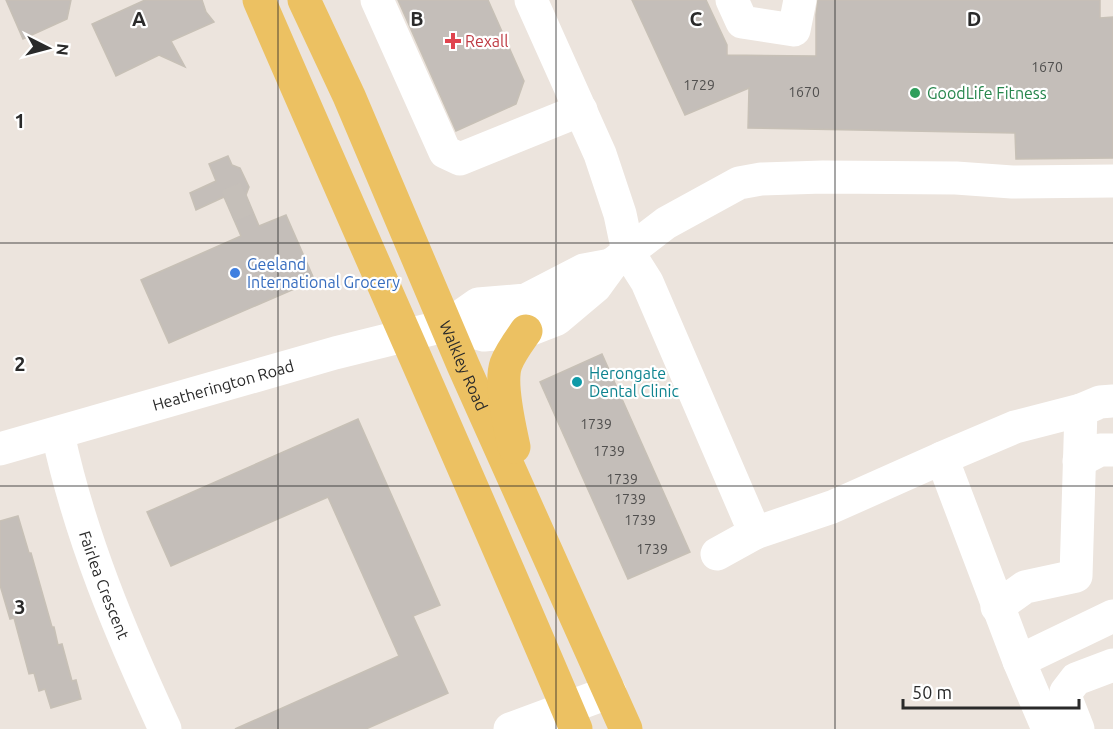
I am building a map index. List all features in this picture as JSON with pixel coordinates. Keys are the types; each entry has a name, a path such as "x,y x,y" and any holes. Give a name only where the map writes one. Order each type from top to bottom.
{"main road":[{"path":"259,0 346,203 407,335 571,718"},
{"name":"Walkley Road","path":"304,0 349,96 463,365 626,729"},
{"path":"526,331 506,364 505,388 507,416 527,505"}],"street":[{"path":"377,0 445,152 460,159 581,110"},
{"path":"531,0 600,154 620,214 620,258 647,282 755,534"},
{"path":"732,0 742,22 794,30 800,0"},
{"path":"448,325 484,334 526,331 557,319 596,286 620,258 673,219 739,183 761,179 824,177 1113,182"},
{"path":"448,325 478,304 526,300 584,270 620,258"},
{"name":"Heatherington Road","path":"0,449 335,353 448,325"},
{"path":"717,554 755,534 832,507 1015,427 1081,410 1100,402 1113,401"},
{"path":"997,607 1025,588 1076,576 1081,410"},
{"name":"Fairlea Crescent","path":"58,434 64,465 96,570 165,729"},
{"path":"1079,461 1100,450 1113,450"},
{"path":"942,458 997,607 1048,729"},
{"path":"1019,662 1113,616"},
{"path":"1078,729 1067,701 1066,692 1076,679 1113,665"},
{"path":"510,729 571,718 610,692"}],"building":[{"path":"6,0 71,0 67,19 23,39"},
{"path":"145,0 202,0 206,12 214,22 171,41 185,67 159,55 116,76 92,24"},
{"name":"Rexall","path":"398,0 488,0 524,81 516,104 456,131"},
{"path":"632,0 706,0 727,45 727,55 816,56 818,0 1100,0 1100,18 1113,17 1113,158 1016,159 1015,133 748,128 749,88 685,115"},
{"name":"Geeland International Grocery","path":"228,156 232,165 240,168 249,187 246,195 259,226 286,215 314,279 169,343 141,280 241,236 224,197 196,210 190,193 216,181 209,164"},
{"path":"602,354 690,552 628,579 540,382"},
{"path":"358,419 440,605 413,616 448,693 366,729 235,729 399,656 328,497 171,566 147,512"},
{"path":"18,516 58,645 62,644 72,681 76,680 81,699 51,708 45,689 39,691 34,673 29,674 14,618 10,619 0,585 0,521"}],"tunnel":[{"path":"228,206 247,198"}],"place":[{"name":"Rexall","path":"453,41"},
{"name":"GoodLife Fitness","path":"915,93"},
{"name":"Geeland International Grocery","path":"235,273"},
{"name":"Herongate Dental Clinic","path":"577,382"}]}
